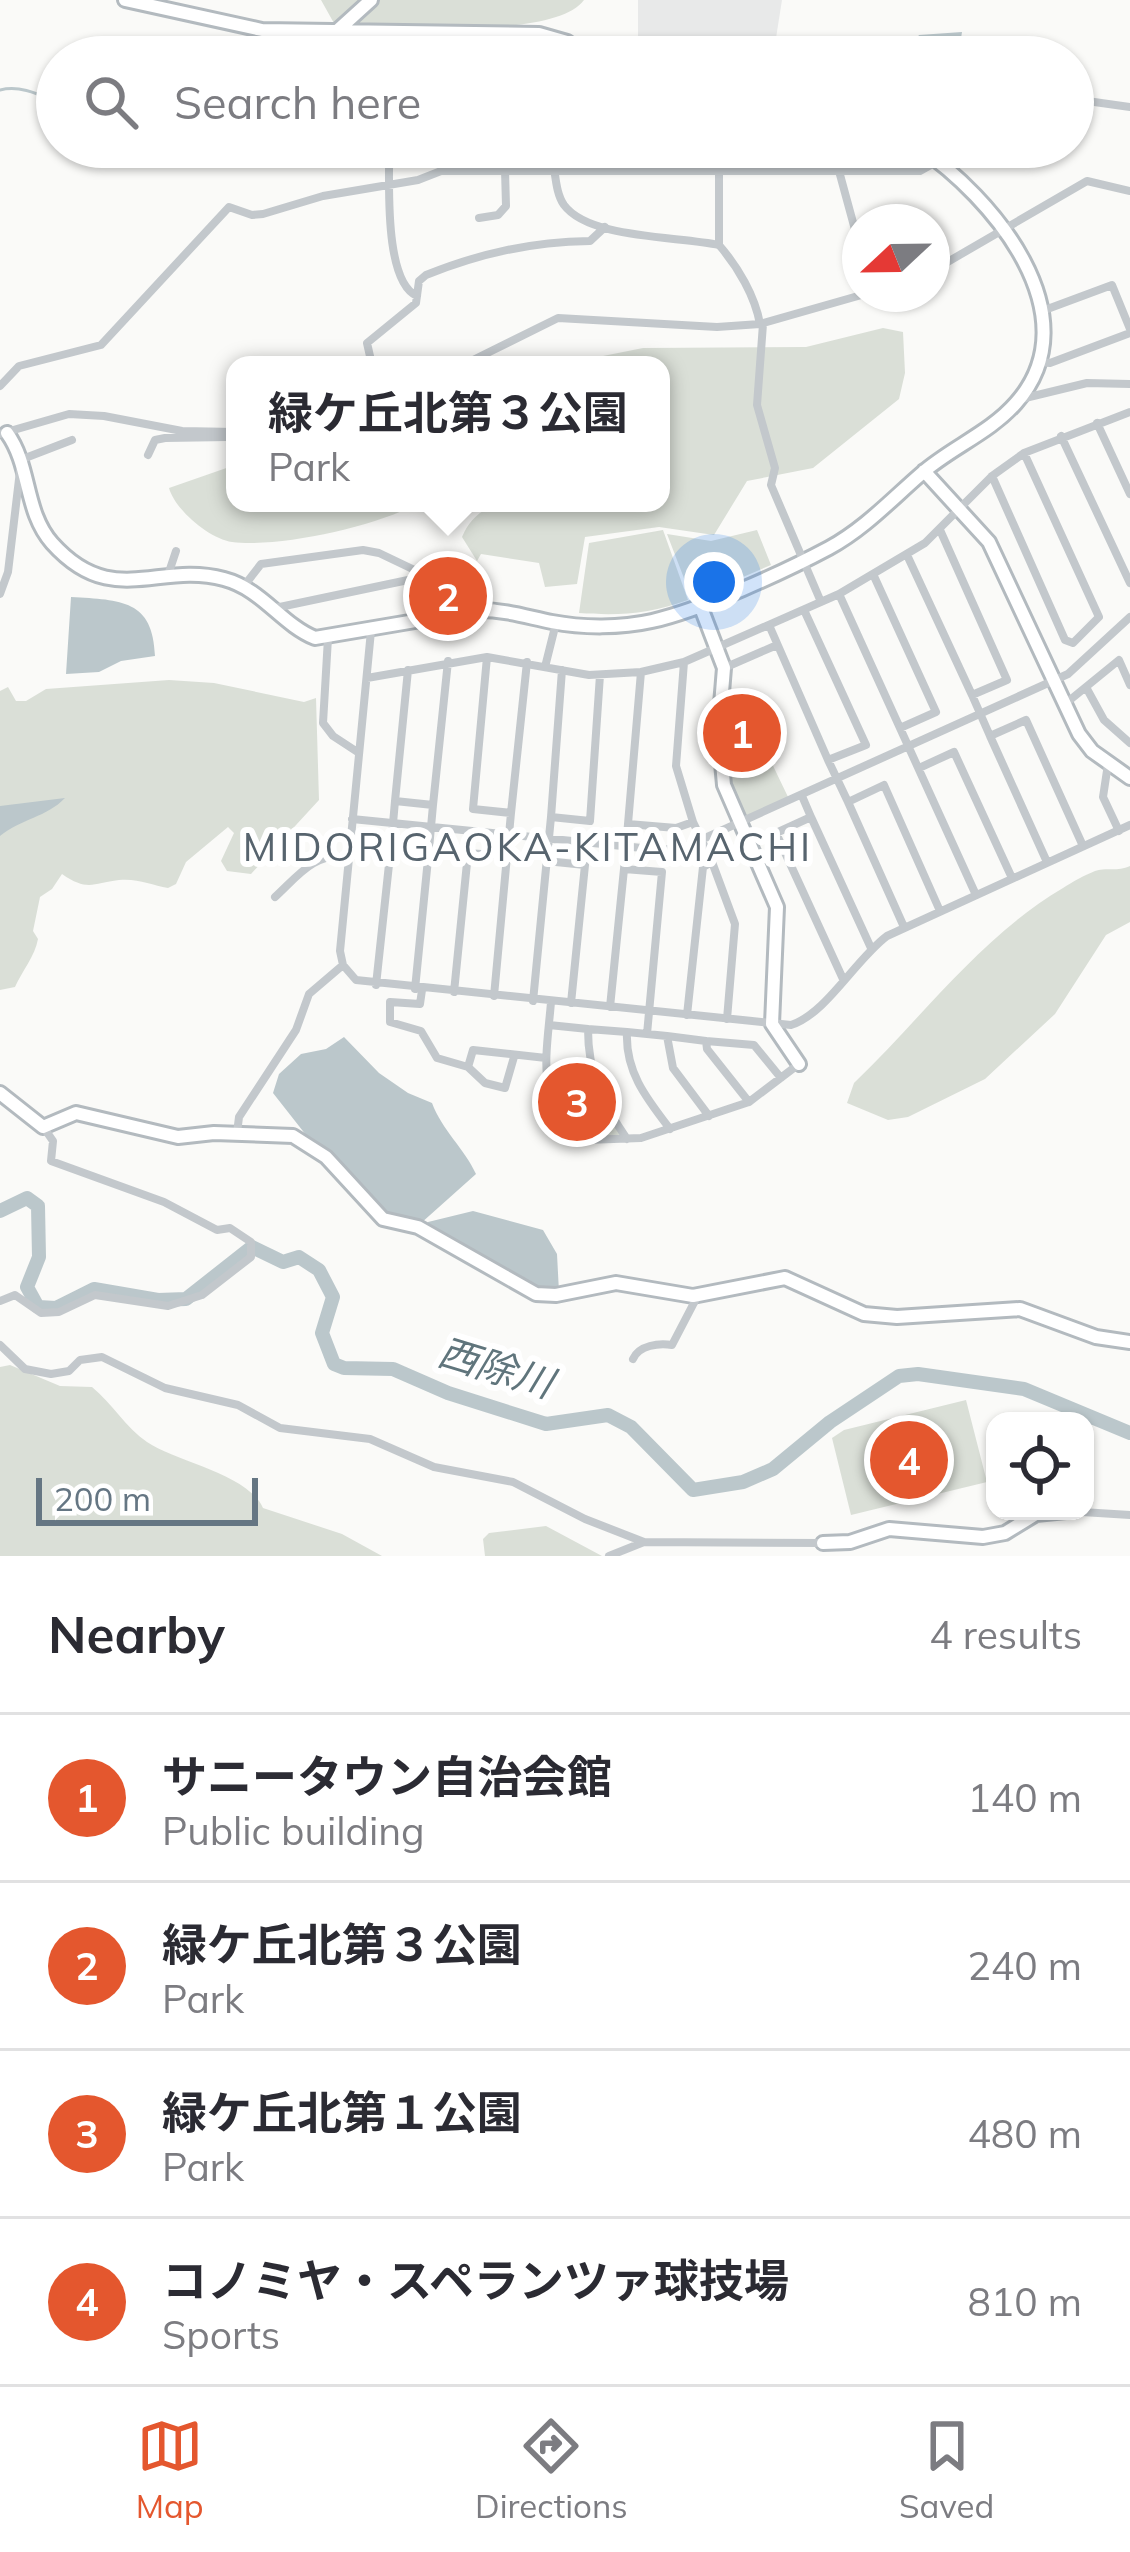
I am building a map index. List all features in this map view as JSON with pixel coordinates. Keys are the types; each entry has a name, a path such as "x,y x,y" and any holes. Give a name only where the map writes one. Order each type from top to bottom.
{"street":[{"path":"125,0 262,30 545,36"},
{"path":"338,30 356,0"},
{"path":"338,30 371,0"},
{"path":"1094,102 1130,107"},
{"path":"389,168 397,271 408,292 417,296"},
{"path":"554,168 563,204 584,223 718,245"},
{"path":"0,386 19,366 101,345 224,210 263,214 323,196 418,181 441,171 920,172 926,168"},
{"path":"947,168 972,188 1005,227 1042,311 1039,362 1020,399"},
{"path":"478,218 498,215 506,206 505,170"},
{"path":"719,171 718,245 740,274 761,324 757,405 775,468 771,485 820,602"},
{"path":"838,171 847,204"},
{"path":"950,261 1087,181 1130,191"},
{"path":"370,356 367,343 416,303 422,278 472,256 537,242 590,242 605,227"},
{"path":"1039,362 1050,363 1130,331 1112,284 1042,311"},
{"path":"481,356 558,318 717,327 761,324 842,301"},
{"path":"244,586 261,564 364,550 393,558 496,610 556,623 605,626 651,621 700,605 828,548 1020,399 1088,383 1130,384"},
{"path":"367,678 487,657 600,675 684,662 839,594 940,530 992,476 1024,453 1130,412"},
{"path":"226,433 69,415 21,425 4,434 21,462 37,520 53,543 78,565 120,581 203,575 244,586 302,633 328,638 496,610"},
{"path":"1097,423 1130,494"},
{"path":"148,455 155,440 226,435"},
{"path":"1060,436 1130,583"},
{"path":"21,462 72,440"},
{"path":"992,476 1065,640 1073,643 1099,617 1024,453"},
{"path":"0,594 8,572 21,462"},
{"path":"924,471 989,542 1079,734 1108,764 1130,778"},
{"path":"940,530 1007,680 972,695"},
{"path":"166,578 176,551"},
{"path":"907,555 1047,862"},
{"path":"873,574 936,712 900,728"},
{"path":"275,608 429,576"},
{"path":"839,594 976,895"},
{"path":"551,1003 545,1085 554,1106 586,1140 627,1140 749,1102 799,1064 772,1024 776,907 724,784 720,762 724,668 700,605"},
{"path":"804,610 866,745 828,760"},
{"path":"352,819 662,850 703,841 1081,667 1130,617"},
{"path":"544,667 556,623"},
{"path":"769,626 904,927"},
{"path":"371,632 340,951 343,965 356,980 791,1025 808,1018 871,948 904,927 1130,825"},
{"path":"328,638 323,723 359,753"},
{"path":"724,668 777,645"},
{"path":"487,657 473,809 511,813"},
{"path":"1065,704 1119,660 1130,685"},
{"path":"448,661 429,849 418,989 421,1004 390,1002 390,1022 422,1031 437,1058 468,1067 485,1083 505,1088 514,1057"},
{"path":"494,996 527,662"},
{"path":"684,662 676,766 693,822 735,924 727,1019"},
{"path":"376,985 408,670"},
{"path":"533,1001 562,670"},
{"path":"610,1007 641,672"},
{"path":"551,818 590,820 600,675"},
{"path":"1087,689 1104,720 1130,743"},
{"path":"990,736 1026,720 1084,846"},
{"path":"919,768 954,752 1012,878"},
{"path":"1108,764 1103,797 1119,830"},
{"path":"848,802 884,784 940,911"},
{"path":"802,796 871,948"},
{"path":"395,801 433,805"},
{"path":"812,817 776,833 843,979"},
{"path":"628,824 676,828 693,822"},
{"path":"391,846 429,849"},
{"path":"454,993 468,853 507,856"},
{"path":"275,897 314,861 348,856"},
{"path":"546,861 585,865 571,1004"},
{"path":"687,1016 703,867 712,862"},
{"path":"623,868 662,872 647,1034"},
{"path":"237,1134 239,1117 296,1030 309,994 343,965"},
{"path":"549,1025 754,1045 781,1078"},
{"path":"588,1028 591,1069 604,1107 627,1140"},
{"path":"627,1033 633,1073 670,1129"},
{"path":"667,1036 673,1068 709,1116"},
{"path":"706,1041 707,1049 749,1102"},
{"path":"468,1067 473,1050 547,1058"},
{"path":"545,1085 591,1069"},
{"path":"0,1094 43,1126 53,1141 52,1161 164,1202 217,1230 230,1228 250,1247 251,1257 202,1294 168,1306 95,1295 59,1312 41,1313 15,1295 0,1301"},
{"path":"43,1126 76,1113 178,1137 293,1136 349,1180 383,1220 418,1227 536,1294 556,1295 616,1283 698,1295 785,1278 863,1314 897,1317 1020,1310 1096,1337 1130,1342"},
{"path":"633,1358 641,1349 672,1346 698,1295"},
{"path":"0,1345 25,1369 51,1374 69,1371 80,1360 101,1357 165,1388 238,1405 280,1428 370,1439 434,1467 513,1481 571,1513 644,1542 850,1542 889,1529 983,1537 1006,1533 1027,1520"},
{"path":"1094,1513 1130,1515"},
{"path":"609,1556 644,1542"}],"shaded area":[{"path":"321,0 584,0 567,13 540,21 429,28 335,25"},
{"path":"638,0 782,0 776,36 638,36"},
{"path":"962,32 961,36 919,35"},
{"path":"883,328 903,332 905,373 899,399 813,468 747,481 714,535 659,527 585,537 577,584 545,587 539,563 481,554 477,561 462,537 482,512 670,512 670,356 603,356 643,348 806,347"},
{"path":"226,468 226,512 401,512 328,533 276,542 232,542 194,522 169,488"},
{"path":"663,530 688,600 634,613 579,613 589,543"},
{"path":"757,530 771,565 692,599 667,534 711,541"},
{"path":"71,597 119,602 141,614 153,638 155,656 121,661 99,672 66,674"},
{"path":"169,680 214,683 304,702 316,698 319,800 251,874 227,871 221,861 234,833 228,827 186,862 176,884 168,888 126,880 85,885 62,874 40,897 33,931 38,939 15,987 0,990 0,691 8,687 16,701 26,701 46,689"},
{"path":"764,747 789,799 746,819 727,764"},
{"path":"65,798 50,810 0,836 0,806"},
{"path":"1130,866 1130,922 1106,935 1055,1014 985,1079 908,1117 888,1120 847,1103 854,1083 1005,930 1083,877"},
{"path":"344,1037 379,1073 432,1103 476,1174 420,1224 383,1215 333,1156 306,1135 273,1093 279,1074 301,1054 326,1049"},
{"path":"591,1071 625,1139 587,1139 554,1105 548,1088"},
{"path":"473,1211 543,1230 557,1254 559,1292 538,1291 425,1227 428,1222"},
{"path":"10,1365 60,1386 92,1387 147,1442 228,1477 255,1496 263,1508 342,1534 382,1556 0,1556 0,1367"},
{"path":"966,1400 986,1482 851,1515 832,1438 844,1430"},
{"path":"546,1526 602,1556 485,1556 483,1539 489,1533"}],"waterway":[{"path":"0,90 36,93"},
{"name":"西除川","path":"0,1211 27,1198 38,1206 39,1257 27,1287 38,1307 56,1308 94,1289 158,1300 186,1299 252,1247 283,1262 299,1257 319,1270 333,1297 322,1333 334,1364 393,1369 448,1393 546,1424 608,1415 631,1427 693,1490 743,1482 773,1469 830,1422 899,1376 918,1374 1024,1389 1130,1433"}],"place":[{"name":"緑ケ丘北第３公園","path":"448,596"},
{"name":"サニータウン自治会館","path":"742,733"},
{"name":"緑ケ丘北第１公園","path":"577,1102"},
{"name":"コノミヤ・スペランツァ球技場","path":"909,1460"}],"district":[{"name":"MIDORIGAOKA-KITAMACHI","path":"528,846"}]}
